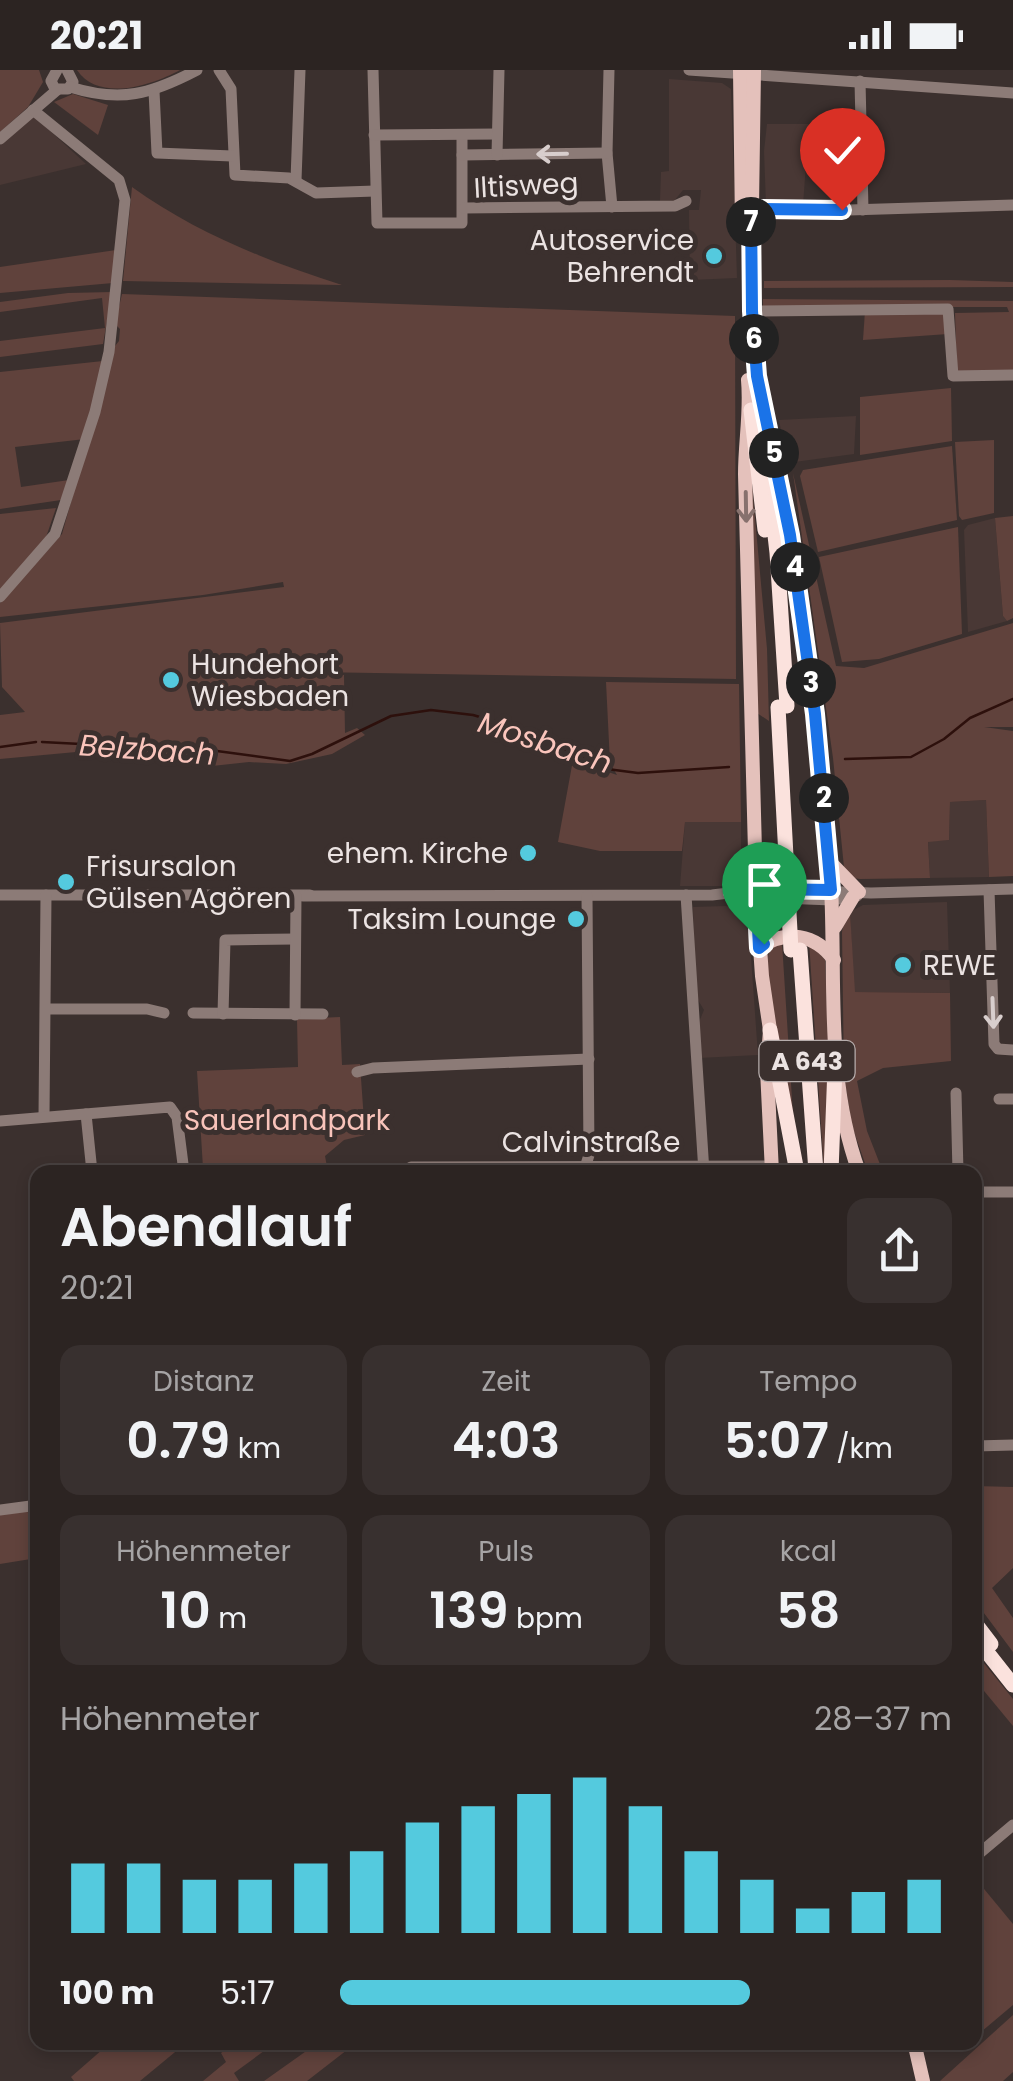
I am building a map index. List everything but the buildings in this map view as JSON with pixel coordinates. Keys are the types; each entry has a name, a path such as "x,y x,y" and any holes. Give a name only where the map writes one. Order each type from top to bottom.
{"highway":[{"name":"A 643","path":"756,406 756,461 783,706"},
{"name":"A 643","path":"756,406 772,505 806,1165"},
{"name":"A 643","path":"796,950 815,1165"},
{"path":"770,1030 796,1165"},
{"path":"832,1165 835,1067"},
{"path":"982,1632 1013,1670"},
{"path":"982,1646 1013,1685"}],"main road":[{"path":"747,71 751,209 748,312"},
{"path":"747,71 748,312 756,406 779,470 815,714 832,895 835,1067 842,1120 857,1165"},
{"path":"756,406 746,432 745,474 754,851 759,948 770,1030 767,1053 772,1165"},
{"path":"726,894 748,872 754,851"},
{"path":"830,862 861,894 842,910 834,932"},
{"path":"759,948 777,938 802,936 820,944 834,960"},
{"path":"916,2050 924,2081"}],"street":[{"path":"0,139 60,78 107,94 128,96 154,91 197,70"},
{"path":"219,70 231,89 232,172 239,178 296,180 316,193 374,191 374,70"},
{"path":"296,180 300,70"},
{"path":"498,154 499,70"},
{"path":"609,70 607,153 612,207"},
{"path":"689,70 747,71 1013,93"},
{"path":"908,70 908,85"},
{"path":"860,81 863,210"},
{"path":"154,91 157,153 232,156"},
{"path":"0,597 58,527 95,412 109,352 124,193 114,175 32,110"},
{"path":"374,135 497,134"},
{"path":"462,135 464,208"},
{"path":"462,155 607,153"},
{"name":"Iltisweg","path":"374,191 377,223 457,225 464,220 464,208 674,206 686,201"},
{"path":"751,209 1013,205"},
{"path":"748,312 948,309 953,376 1013,375"},
{"path":"0,895 832,895 1013,889"},
{"path":"989,890 994,1044 998,1049 1013,1050"},
{"path":"686,895 703,1165"},
{"path":"44,1116 46,896"},
{"path":"295,1015 299,896"},
{"path":"585,1165 589,1059 587,896"},
{"path":"222,1014 225,940 295,939"},
{"path":"46,1009 147,1009 164,1013"},
{"path":"193,1014 323,1014"},
{"path":"357,1072 373,1068 589,1059"},
{"path":"956,1093 958,1165"},
{"path":"998,1099 1013,1099"},
{"path":"0,1121 172,1108 178,1116 183,1165"},
{"path":"86,1114 91,1165"},
{"path":"982,1192 1013,1192"},
{"path":"982,1446 1013,1445"},
{"path":"4,1510 30,1505"},
{"path":"982,1851 1013,1825"}],"shaded area":[{"path":"669,79 722,83 731,89 737,278 690,280 689,210 699,210 701,190 683,190 674,201 660,201 661,172 669,171"},
{"path":"33,115 86,164 0,185 0,145"},
{"path":"767,124 809,124 803,205 766,205"},
{"path":"856,416 854,454 787,463 779,420"},
{"path":"995,518 1003,616 1007,621 968,632 964,530 968,525"},
{"path":"986,800 989,877 930,878 928,841 949,840 950,802"},
{"path":"685,822 741,822 741,875 723,886 680,886"},
{"path":"947,902 950,993 854,992 850,912 863,905"},
{"path":"693,907 739,908 748,915 758,1055 699,1058 699,1022 704,1010 695,995"}],"green space":[{"path":"0,70 39,70 43,82 28,107 0,132"},
{"path":"77,70 180,70 141,85 112,88 87,80"},
{"path":"73,94 108,105 98,135 54,102"},
{"path":"132,187 233,244 342,285 123,281"},
{"path":"116,250 113,283 0,293 0,267"},
{"path":"764,281 1013,282 1013,287 764,288"},
{"path":"112,292 103,344 0,357 0,341 105,328 102,298 0,312 0,302"},
{"path":"122,294 735,316 736,679 315,672 344,675 345,733 357,728 365,735 332,754 286,764 212,766 164,757 76,752 0,759 0,715 25,712 2,687 0,623 284,587 283,582 203,595 0,617 0,603 62,534 119,341 120,329 115,324"},
{"path":"763,299 1013,301 1013,373 957,373 955,313 1009,312 1007,307 763,307"},
{"path":"865,311 943,313 948,334 863,340"},
{"path":"103,361 85,439 15,447 21,487 69,480 61,500 0,509 0,372"},
{"path":"951,388 952,441 860,455 860,397"},
{"path":"994,440 994,513 962,520 955,442"},
{"path":"952,446 957,520 818,552 800,476 803,470"},
{"path":"750,464 767,649 769,721 757,713"},
{"path":"793,473 836,666 864,668 1013,623 1013,727 984,727 1013,731 1013,876 989,877 986,800 950,802 949,840 928,842 930,878 860,879 853,878 844,867 833,758"},
{"path":"56,508 45,540 0,591 0,514"},
{"path":"1013,516 1013,618 1007,621 1003,616 995,518"},
{"path":"958,527 962,634 879,659 842,662 819,557"},
{"path":"606,682 739,684 741,822 685,822 682,851 600,851 558,842 573,760 617,775 610,763"},
{"path":"850,912 855,992 950,993 951,1061 883,1068 857,1081 867,1131 880,1165 866,1165 852,1126 844,1076 844,920"},
{"path":"809,941 825,960 830,1086 824,1165"},
{"path":"782,943 794,1130 768,984 770,948"},
{"name":"Sauerlandpark","path":"340,1017 342,1065 360,1064 365,1135 344,1140 325,1156 327,1165 203,1165 197,1071 298,1067 297,1019"},
{"path":"982,1486 1013,1487 1013,1568 992,1588 1013,1618 1013,1652 982,1610"},
{"path":"27,1511 30,1559 0,1564 0,1515"},
{"path":"982,1661 1013,1699 1013,1726 982,1688"},
{"path":"982,1886 1013,1924 1013,2005 982,2031"},
{"path":"1013,2015 1013,2072 1003,2081 940,2081 974,2050 982,2050 982,2043"},
{"path":"102,2050 178,2050 140,2081 74,2081 71,2077"},
{"path":"265,2050 234,2073 239,2081 203,2081 226,2062 221,2053"},
{"path":"308,2050 347,2050 307,2081 264,2081"}],"waterway":[{"name":"Mosbach","path":"845,759 911,757 944,739 970,718 1013,699"},
{"name":"Mosbach","path":"42,742 217,751 290,761 391,716 431,710 473,715 518,728 607,769 638,773 729,767"},
{"name":"Belzbach","path":"0,747 36,742"}],"place":[{"name":"Autoservice Behrendt","path":"714,256"},
{"name":"Hundehort Wiesbaden","path":"171,680"},
{"name":"ehem. Kirche","path":"528,853"},
{"name":"Frisursalon Gülsen Agören","path":"66,882"},
{"name":"Taksim Lounge","path":"576,919"},
{"name":"REWE","path":"903,965"}],"route":[{"path":"764,944 759,948 756,889 831,890 815,714 790,535 779,470 760,403 752,311 751,209 842,210"}]}
